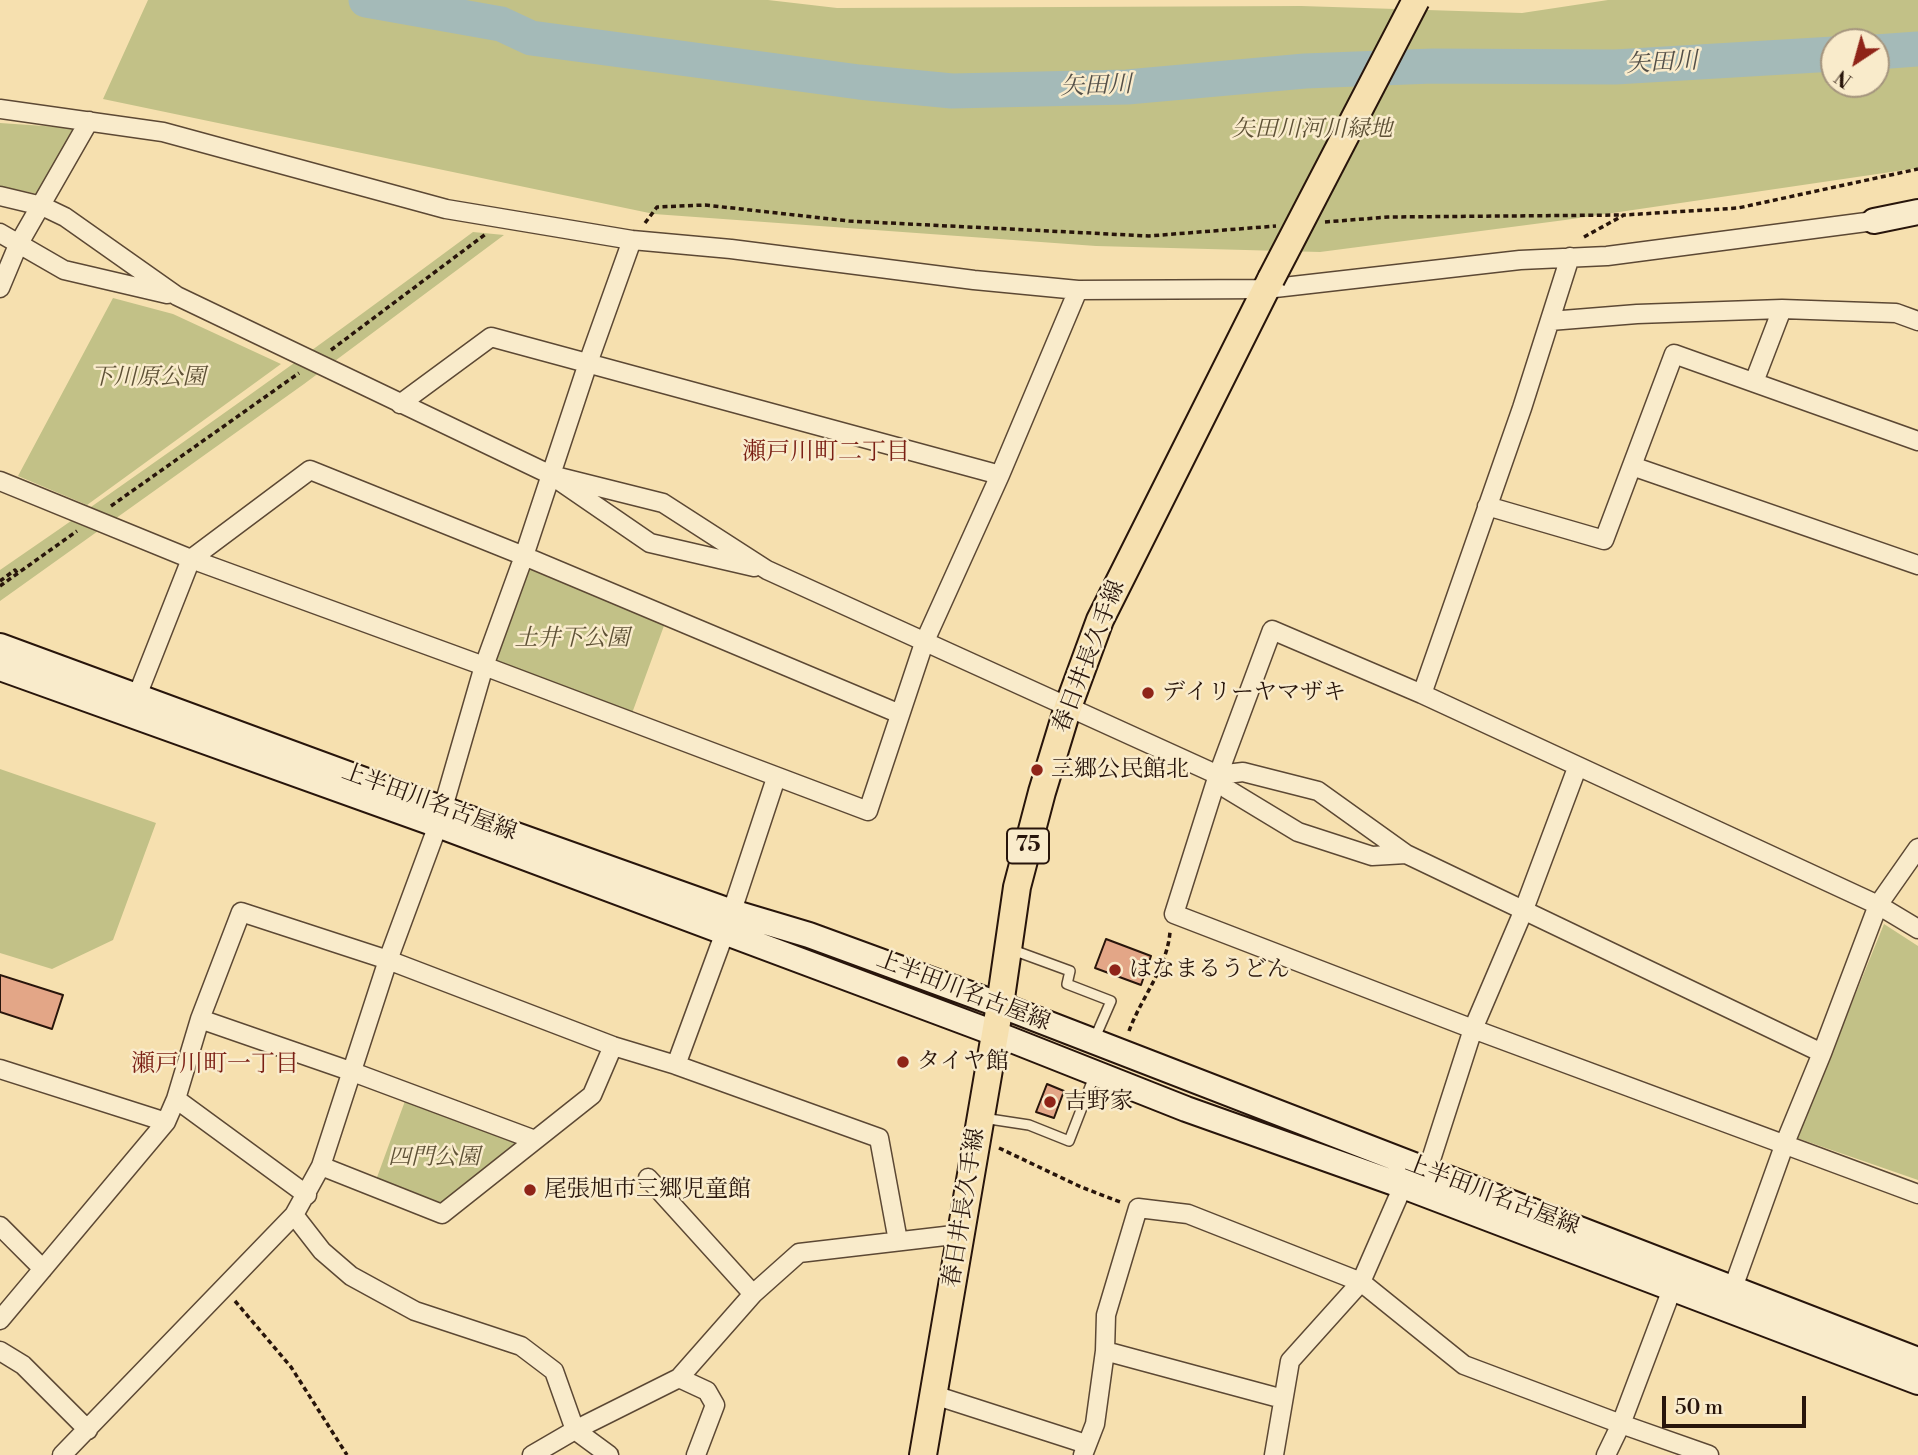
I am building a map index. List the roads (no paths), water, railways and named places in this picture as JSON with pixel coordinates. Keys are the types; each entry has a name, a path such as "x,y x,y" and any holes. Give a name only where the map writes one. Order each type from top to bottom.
{"main road":[{"name":"春日井長久手線","path":"923,1455 1000,1005 1017,887 1068,707 1100,620 1268,284 1416,0"},
{"path":"1874,221 1918,212"},
{"name":"上半田川名古屋線","path":"0,646 137,696 440,817"},
{"name":"上半田川名古屋線","path":"0,668 440,817 729,922 994,1033 1186,1109 1403,1186 1672,1289 1730,1298 1918,1360"},
{"name":"上半田川名古屋線","path":"729,922 809,935 1000,1005 1427,1172 1730,1298 1918,1382"}],"street":[{"path":"0,109 163,132 446,209 632,240 731,248 974,280 1078,290 1268,284 1520,260 1607,256 1874,221"},
{"path":"0,288 19,245 89,121"},
{"path":"0,196 42,206 65,217 177,296 551,475 650,543 767,570"},
{"path":"0,233 64,270 177,296"},
{"path":"62,1455 293,1215 307,1195 320,1167 388,960 440,817 484,666 632,240"},
{"path":"1422,694 1570,257"},
{"path":"0,481 191,559 868,811 924,643 1000,475 1078,290"},
{"path":"1550,321 1637,314 1782,309 1896,313 1918,321"},
{"path":"1754,382 1782,309"},
{"path":"400,404 491,337 1000,475"},
{"path":"1487,506 1604,540 1674,354 1918,441"},
{"path":"1632,466 1918,565"},
{"path":"137,696 191,559 310,470 524,555 900,714"},
{"path":"551,475 663,503 767,570 1218,775 1243,772 1318,791 1406,854 1822,1054"},
{"path":"1918,929 1878,905 1422,694 1272,630 1218,775 1174,914 1473,1029 1918,1194"},
{"path":"1427,1172 1473,1029 1523,912 1577,768"},
{"path":"1218,775 1227,789 1298,832 1372,856 1406,854"},
{"path":"676,1065 729,922 776,778"},
{"path":"1730,1298 1785,1143 1878,905 1918,848"},
{"path":"0,1320 166,1122 241,912 388,960 613,1046 676,1065 879,1138 898,1241"},
{"path":"201,1019 535,1140"},
{"path":"320,1167 442,1213 592,1096 613,1046"},
{"path":"0,1069 166,1122"},
{"path":"176,1099 307,1195"},
{"path":"648,1178 753,1294"},
{"path":"1273,1455 1290,1361 1361,1282 1403,1186"},
{"path":"934,1395 1085,1449 1094,1424 1105,1350 1106,1315 1138,1208 1188,1214 1361,1282 1464,1365 1709,1455"},
{"path":"293,1215 322,1251 351,1276 415,1311 521,1346 554,1371 575,1430 609,1455"},
{"path":"0,1226 43,1269"},
{"path":"532,1455 575,1430 679,1378 753,1294 799,1254 962,1234"},
{"path":"1606,1455 1621,1424 1672,1289"},
{"path":"1105,1350 1283,1399"},
{"path":"0,1351 23,1365 88,1430"},
{"path":"679,1378 707,1391 715,1405 696,1455"}],"lane":[{"path":"1008,948 1070,971 1067,984 1111,1001 1093,1041"},
{"path":"978,1127 1028,1125 1069,1141 1096,1072"}],"waterway":[{"name":"矢田川","path":"366,0 501,24 531,38 859,82 952,91 1127,87 1305,71 1433,66 1615,67 1820,55"},
{"name":"矢田川","path":"1890,51 1918,49"}],"place":[{"name":"デイリーヤマザキ","path":"1148,693"},
{"name":"三郷公民館北","path":"1037,770"},
{"name":"はなまるうどん","path":"1115,970"},
{"name":"タイヤ館","path":"903,1062"},
{"name":"吉野家","path":"1050,1102"},
{"name":"尾張旭市三郷児童館","path":"530,1190"}],"district":[{"name":"瀬戸川町二丁目","path":"826,453"},
{"name":"瀬戸川町一丁目","path":"215,1065"}],"park label":[{"name":"矢田川河川緑地","path":"1312,130"},
{"name":"下川原公園","path":"148,378"},
{"name":"土井下公園","path":"572,639"},
{"name":"四門公園","path":"434,1158"}]}
